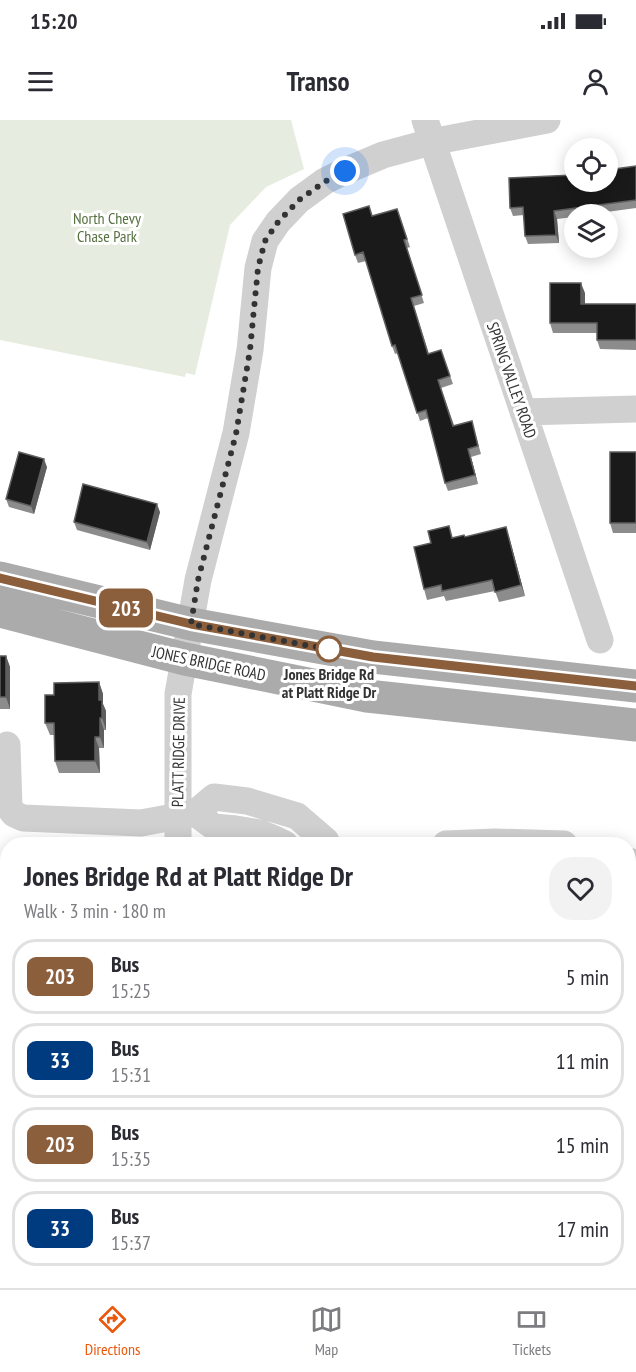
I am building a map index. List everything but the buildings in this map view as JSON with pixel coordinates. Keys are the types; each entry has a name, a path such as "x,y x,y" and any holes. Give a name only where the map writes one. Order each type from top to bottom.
{"main road":[{"path":"0,578 191,624 373,657 636,686"},
{"name":"JONES BRIDGE ROAD","path":"0,611 185,659 367,696 636,726"}],"street":[{"name":"PLATT RIDGE DRIVE","path":"180,837 186,814 178,694 198,580 236,434 250,350 258,268 265,241 278,222 299,200 326,181 428,131 547,120"},
{"name":"SPRING VALLEY ROAD","path":"428,131 600,640"},
{"path":"523,412 636,410"},
{"path":"7,745 9,807 14,814 23,818 141,823 186,814 214,797 247,801 297,816 321,837"},
{"path":"186,814 214,828 236,829 268,837"}],"green space":[{"name":"North Chevy Chase Park","path":"0,120 291,120 304,169 266,187 230,225 195,375 186,373 185,377 0,340"}],"bus line":[{"name":"203","path":"0,578 191,624 373,657 636,686"}],"place":[{"name":"Jones Bridge Rd at Platt Ridge Dr","path":"329,649"}],"route":[{"path":"329,649 333,650 191,624 198,580 236,434 250,350 258,268 265,241 278,222 299,200 345,171"}]}
